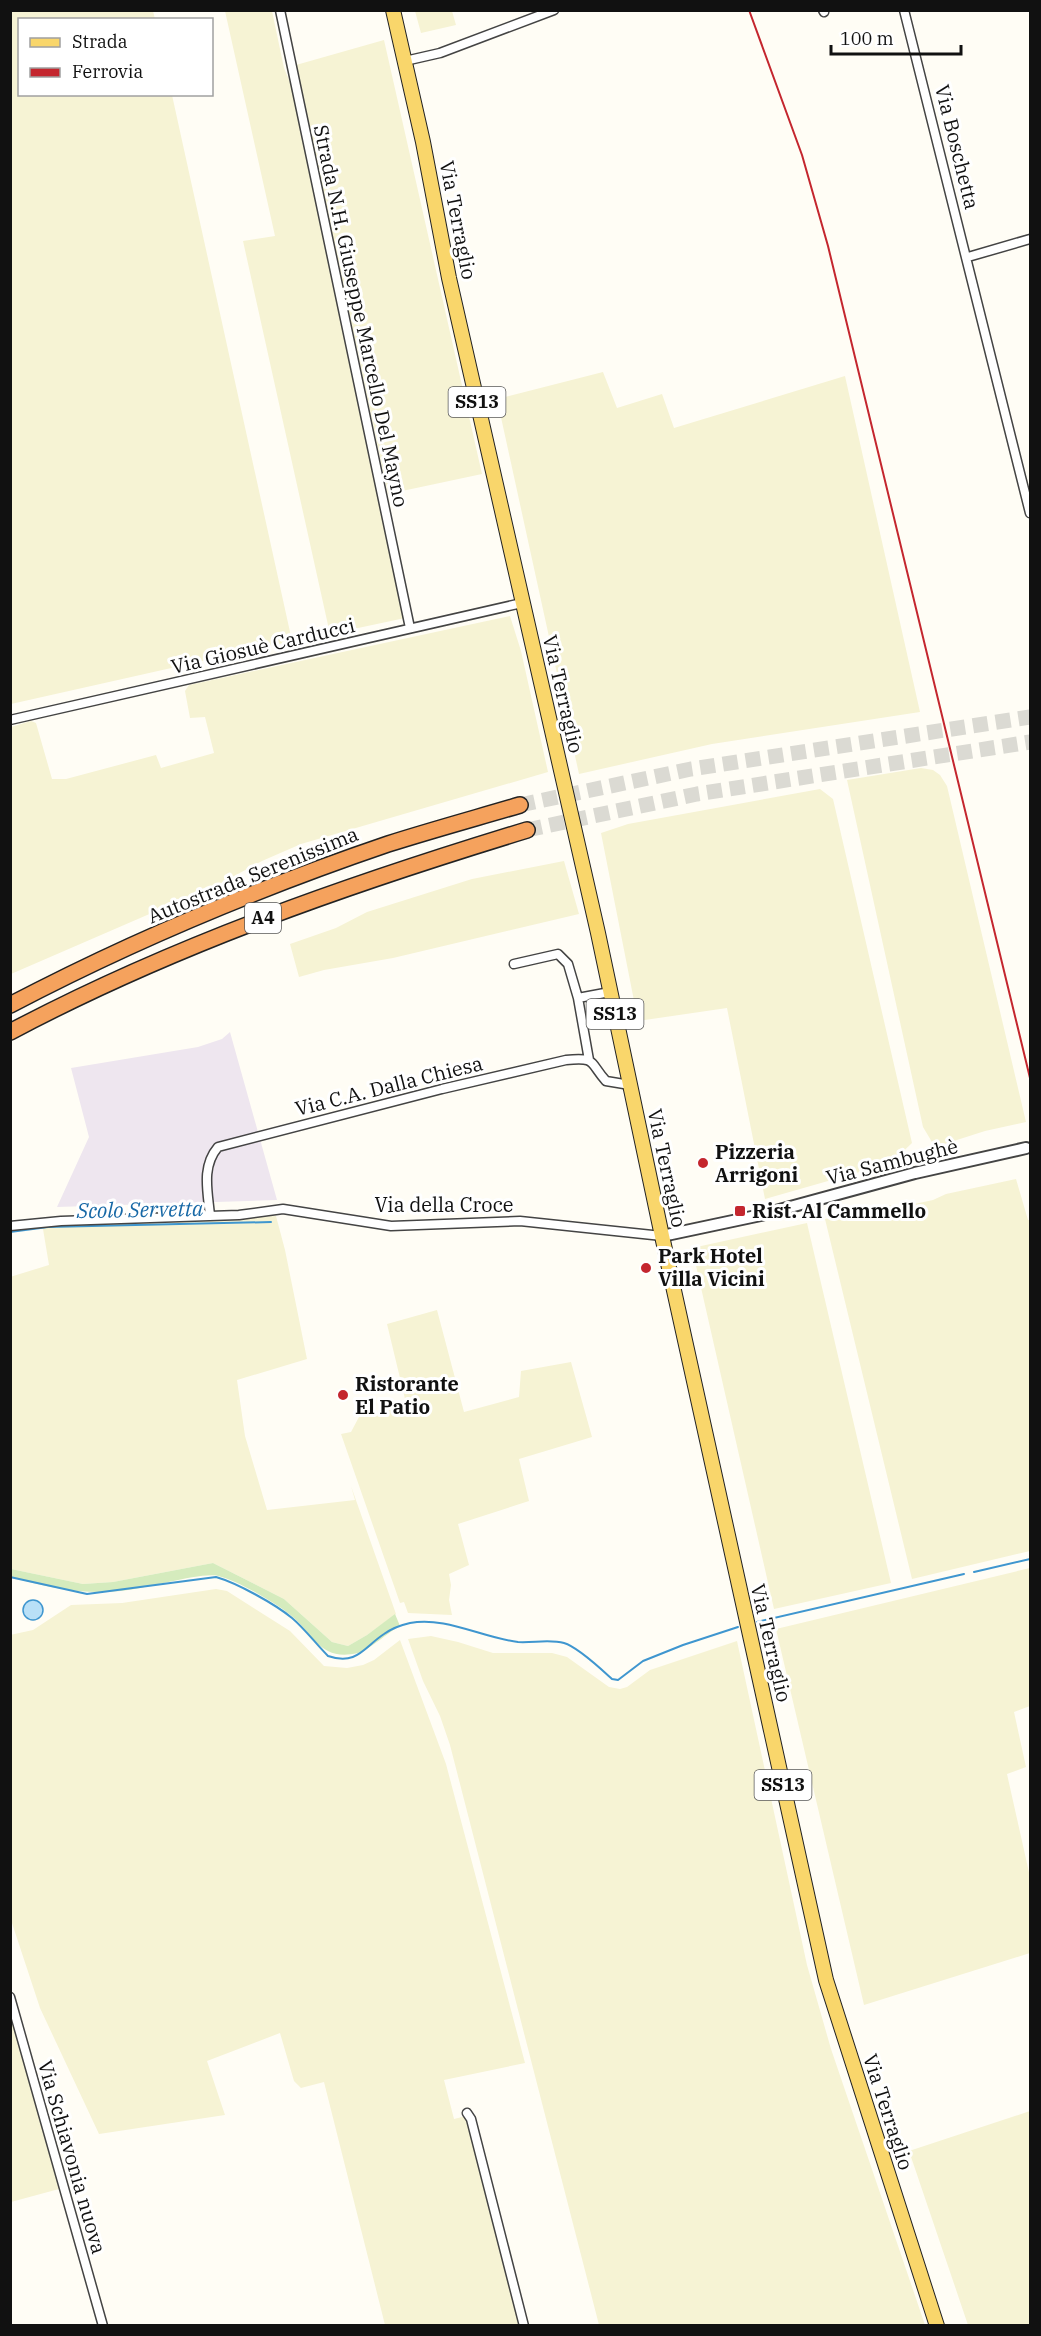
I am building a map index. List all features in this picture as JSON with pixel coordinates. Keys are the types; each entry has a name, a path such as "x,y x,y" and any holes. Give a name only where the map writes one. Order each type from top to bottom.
{"highway":[{"name":"Autostrada Serenissima","path":"10,1005 60,979 256,892 390,844 520,805"},
{"name":"A4","path":"10,1032 69,1001 260,919 394,871 526,830"}],"main road":[{"name":"Via Terraglio","path":"393,10 448,278 610,992 826,1980 937,2325"}],"street":[{"name":"Strada N.H. Giuseppe Marcello Del Mayno","path":"280,10 410,628"},
{"path":"405,62 440,53 554,10"},
{"name":"Via Boschetta","path":"904,10 968,257 1030,513"},
{"path":"968,257 1030,239"},
{"name":"Via Giosuè Carducci","path":"10,720 522,603"},
{"path":"514,964 558,954 568,964 578,998 589,1060 610,1083 630,1085"},
{"path":"578,998 610,992"},
{"name":"Via C.A. Dalla Chiesa","path":"210,1216 206,1170 210,1156 218,1147 526,1069 581,1058 589,1060"},
{"name":"Via Sambughè","path":"662,1236 762,1215 915,1173 1026,1148"},
{"name":"Via della Croce","path":"10,1226 61,1221 239,1215 283,1209 391,1226 520,1221 662,1236"},
{"name":"Via Schiavonia nuova","path":"10,1997 103,2325"},
{"path":"467,2113 471,2119 524,2325"}],"shaded area":[{"path":"10,11 153,11 155,18 18,18 18,96 172,96 292,641 11,704"},
{"path":"225,11 272,11 284,68 292,87 405,618 330,634 243,241 275,236"},
{"path":"415,11 452,11 456,25 421,33"},
{"path":"384,40 482,474 388,494 296,65"},
{"path":"603,372 617,408 662,394 674,428 845,376 920,712 712,744 579,774 497,399"},
{"path":"510,616 521,651 548,772 301,844 262,861 221,883 11,974 11,727 31,721 36,723 52,779 66,779 156,755 161,768 214,753 205,717 190,718 185,691 189,685"},
{"path":"921,768 933,770 940,775 947,786 1026,1122 985,1131 935,1147 923,1127 847,780"},
{"path":"820,789 833,799 912,1143 891,1163 765,1199 727,1008 638,1021 601,833 628,824"},
{"path":"564,861 579,914 393,958 324,970 299,977 290,944 336,928 367,912 472,879"},
{"path":"230,1032 277,1200 57,1207 89,1137 71,1068 198,1047 222,1039"},
{"path":"1016,1179 1028,1220 1030,1220 1030,1551 912,1579 825,1219 887,1205 905,1206 933,1200 946,1194"},
{"path":"276,1216 307,1359 237,1380 245,1436 267,1510 355,1500 351,1486 396,1614 348,1646 332,1642 284,1599 213,1563 113,1582 83,1584 11,1569 10,1277 49,1265 42,1223"},
{"path":"807,1223 891,1583 774,1609 692,1248"},
{"path":"437,1310 464,1412 519,1397 521,1371 571,1362 592,1437 519,1459 529,1501 458,1524 469,1565 449,1574 451,1585 449,1600 452,1615 408,1613 404,1602 400,1603 341,1434 351,1432 359,1417 406,1403 387,1324"},
{"path":"1030,1568 1030,1706 1014,1712 1026,1767 1007,1774 1030,1877 1030,1953 864,2005 776,1629"},
{"path":"216,1589 227,1591 290,1631 324,1666 347,1668 363,1665 374,1660 400,1640 446,1764 525,2063 444,2080 454,2119 466,2116 520,2325 385,2325 324,2082 301,2088 294,2081 280,2033 207,2061 225,2115 99,2134 40,2008 11,1920 10,1635 33,1630 71,1605 122,1603"},
{"path":"431,1636 493,1653 552,1653 567,1657 609,1687 620,1689 627,1687 650,1670 737,1641 807,1965 831,2049 925,2325 599,2325 450,1745 408,1639"},
{"path":"11,2017 59,2189 10,2202"},
{"path":"1030,2111 1030,2325 968,2325 909,2151"}],"green space":[{"path":"213,1563 284,1599 332,1642 348,1646 395,1614 400,1626 358,1653 335,1654 320,1646 294,1618 279,1607 247,1588 218,1576 200,1576 113,1592 54,1588 11,1577 11,1569 83,1584 113,1582"}],"water":[{"path":"33,1600 40,1603 43,1610 40,1617 33,1620 26,1617 23,1610 26,1603"}],"waterway":[{"name":"Scolo Servetta","path":"10,1232 48,1227 271,1222"},
{"path":"974,1572 1030,1559"},
{"path":"757,1622 964,1574"},
{"path":"10,1577 87,1594 216,1577 245,1589 285,1612 328,1656 346,1659 353,1657 396,1627 410,1623 437,1622 505,1640 564,1643 596,1664 612,1679 618,1680 643,1661 738,1627"}],"tunnel":[{"path":"520,805 691,769 1030,717"},
{"path":"527,830 697,794 1030,742"}],"railway":[{"path":"749,10 802,155 828,246 1030,1078"}],"place":[{"name":"Pizzeria Arrigoni","path":"703,1163"},
{"name":"Rist. Al Cammello","path":"740,1211"},
{"name":"Park Hotel Villa Vicini","path":"646,1268"},
{"name":"Ristorante El Patio","path":"343,1395"}]}
